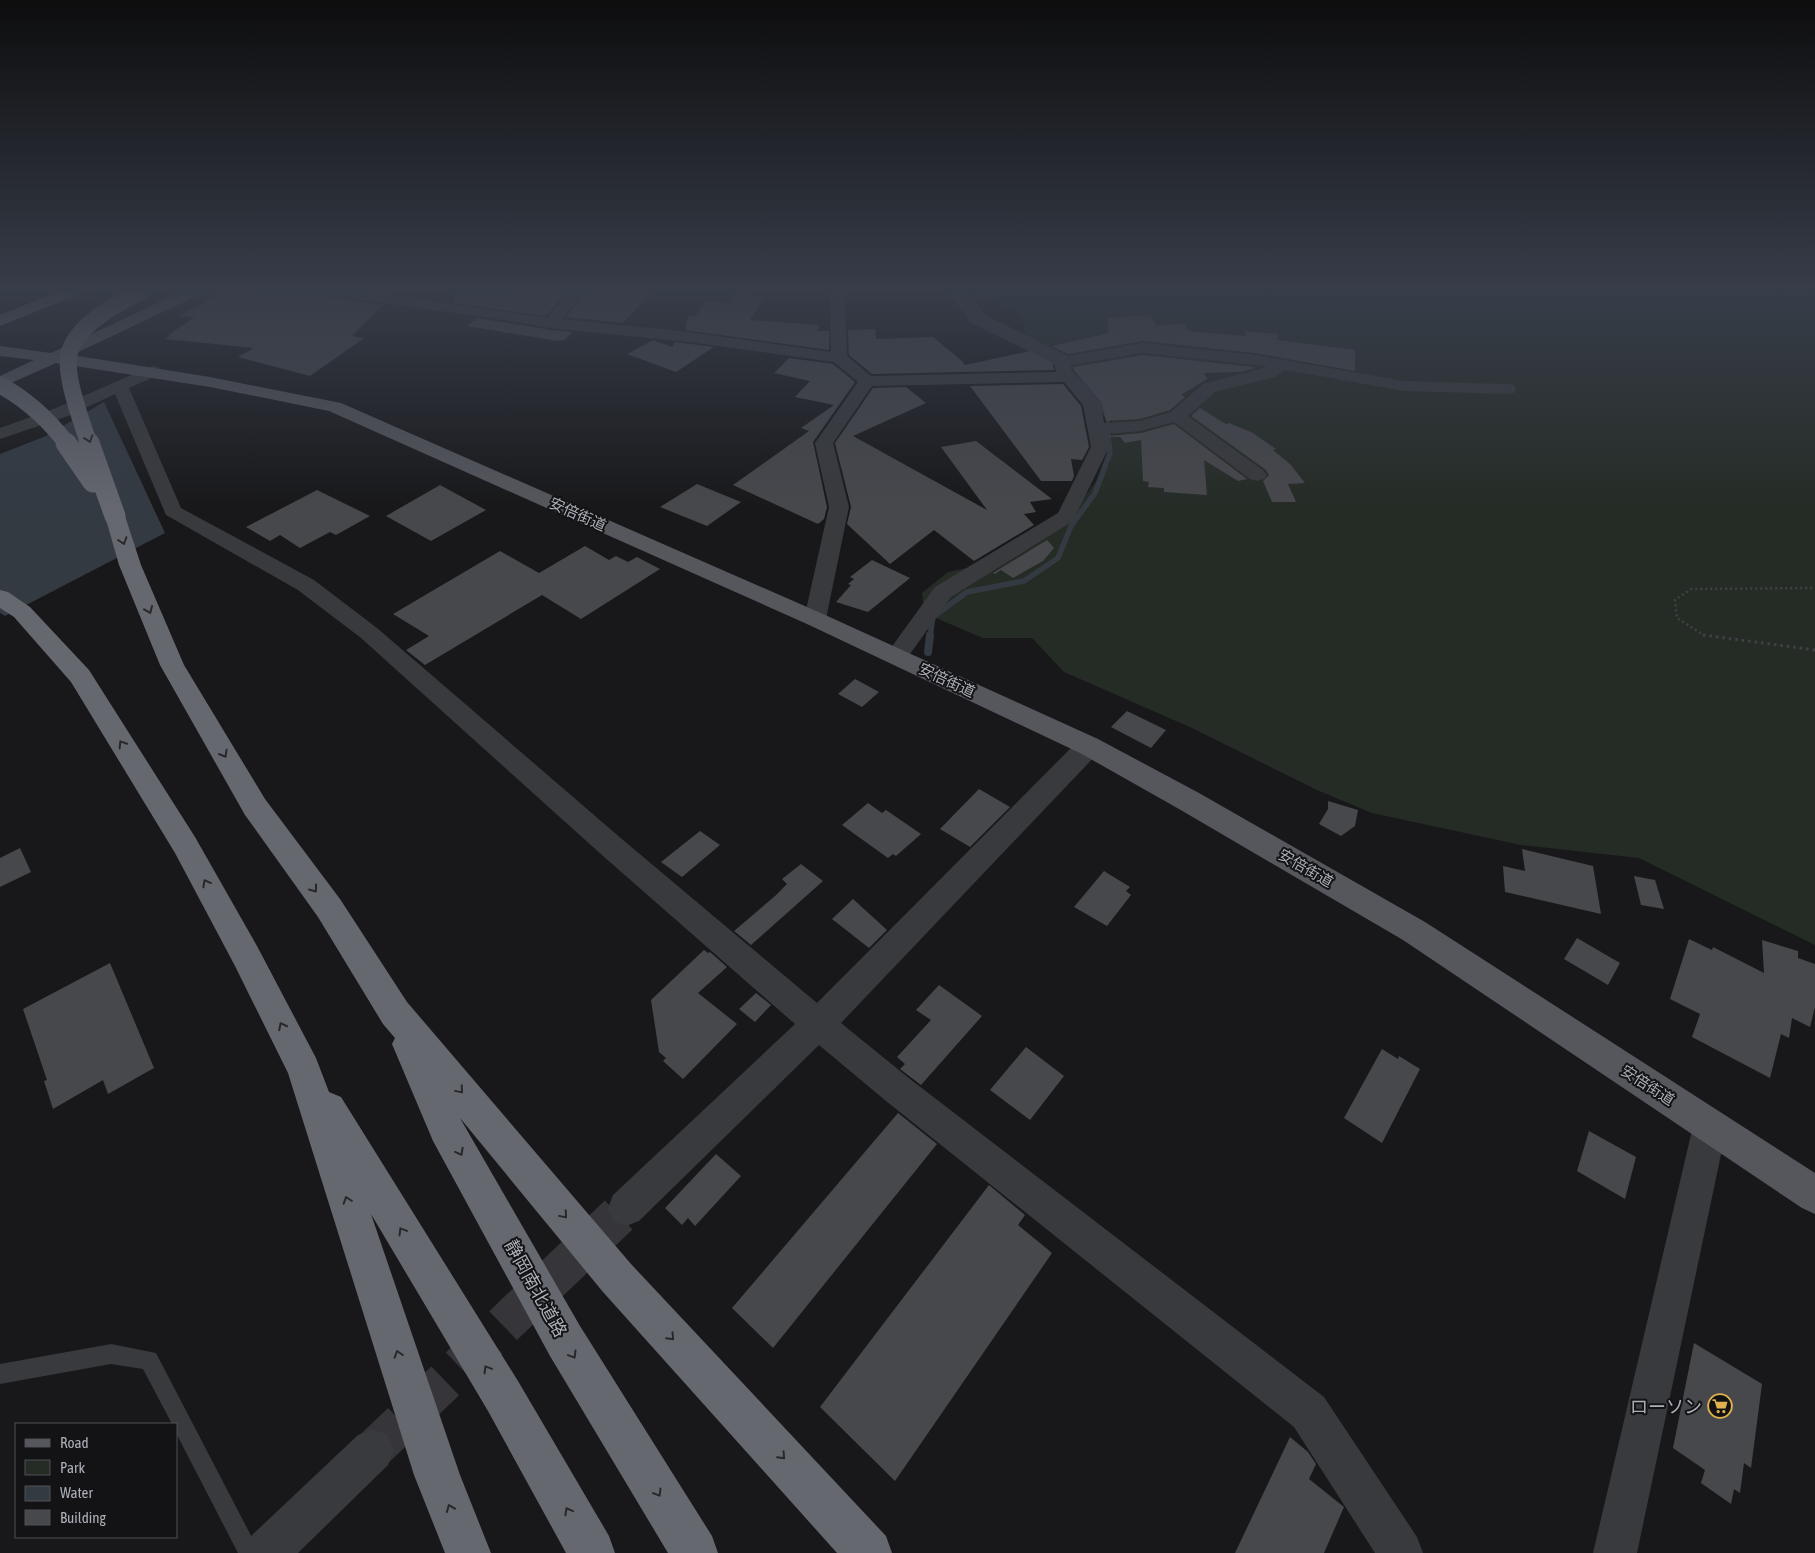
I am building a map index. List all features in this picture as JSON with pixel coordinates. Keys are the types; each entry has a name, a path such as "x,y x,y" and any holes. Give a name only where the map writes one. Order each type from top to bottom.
{"highway":[{"path":"68,362 67,371 72,392 130,565 172,666 255,807 328,908 395,1013 617,1278 869,1553"},
{"path":"0,384 27,402 48,421 76,456 115,516"},
{"path":"11,605 80,676 185,845 246,956 304,1070 503,1396 592,1553"},
{"name":"静岡南北道路","path":"395,1013 446,1128 565,1341 695,1553"},
{"path":"304,1070 437,1475 468,1553"}],"main road":[{"path":"0,384 44,362"},
{"name":"安倍街道","path":"87,362 152,371 279,394 335,407 815,619 1089,746 1189,801 1414,931 1815,1195"}],"street":[{"path":"844,362 867,381 1065,369 1085,362"},
{"path":"897,656 943,592 1066,517 1100,447 1092,404 1065,369 1063,362"},
{"path":"1270,362 1404,386 1508,389"},
{"path":"1098,429 1141,426 1178,416 1209,388 1269,373 1283,364"},
{"path":"0,434 62,412 152,371"},
{"path":"815,619 839,507 824,443 867,381"},
{"path":"120,387 173,511 306,585 369,633 605,841 818,1024 906,1096 1309,1412 1401,1553"},
{"path":"1178,416 1257,475"},
{"path":"626,1208 818,1024 1089,746"},
{"path":"1615,1553 1710,1126"},
{"path":"266,1553 373,1450"}],"lane":[{"path":"0,1374 111,1354 149,1360 249,1553"}],"path":[{"path":"1815,588 1691,589 1675,600 1677,618 1706,637 1815,650"}],"green space":[{"path":"1058,362 1815,362 1815,945 1639,858 1521,845 1372,813 1317,790 1192,728 1064,672 1032,638 983,638 924,613 922,593 948,572 1003,560 1076,508 1110,463 1112,418 1070,372"}],"water":[{"path":"104,402 165,533 5,616 0,613 0,454 46,436"}],"building":[{"path":"259,362 329,362 310,376"},
{"path":"650,362 690,362 676,372"},
{"path":"785,362 822,362 833,364 855,382 813,442 827,507 824,519 818,524 733,485 809,431 801,428 834,405 795,397 810,381 774,373"},
{"path":"858,362 963,362 965,365 977,362 1052,362 1054,370 872,374"},
{"path":"1099,362 1212,362 1255,368 1241,372 1204,373 1207,379 1181,395 1185,397 1170,410 1140,419 1106,421 1102,403 1073,367"},
{"path":"1308,362 1355,362 1355,371"},
{"path":"1063,384 1081,406 1089,447 1082,460 1071,459 1074,476 1072,481 1041,481 970,386"},
{"path":"906,387 926,403 853,436 987,510 941,447 976,441 1052,499 1030,502 1036,512 1024,514 1034,525 974,561 934,530 890,564 847,524 851,507 835,443 873,388"},
{"path":"1200,408 1226,424 1229,423 1253,433 1276,449 1273,450 1290,464 1305,483 1288,484 1296,502 1272,502 1263,481 1269,475 1266,470 1191,416"},
{"path":"1174,424 1247,479 1238,481 1204,460 1207,495 1164,492 1164,488 1148,487 1149,482 1143,481 1141,440 1125,443 1120,437 1109,437 1141,433"},
{"path":"697,484 741,502 707,526 660,507"},
{"path":"440,485 486,510 431,541 386,516"},
{"path":"317,490 370,516 336,535 330,532 300,548 280,535 270,541 246,527"},
{"path":"1047,540 1054,548 1043,561 1013,578 1001,570 995,574 993,573"},
{"path":"585,546 609,560 616,556 628,562 637,557 660,569 581,619 542,595 425,665 406,650 429,636 393,614 500,551 539,573"},
{"path":"872,560 910,578 868,612 836,602 851,585 848,584 854,579 850,577"},
{"path":"855,679 879,692 862,707 838,694"},
{"path":"1127,711 1166,730 1151,748 1111,727"},
{"path":"979,789 1010,807 970,847 940,829"},
{"path":"1328,801 1358,810 1355,826 1341,836 1319,824 1328,809"},
{"path":"868,803 882,813 886,810 921,834 896,856 893,854 888,858 842,825"},
{"path":"700,831 720,845 682,877 661,862"},
{"path":"20,848 31,872 0,887 0,858"},
{"path":"1522,849 1593,866 1601,914 1505,892 1503,866 1525,871"},
{"path":"801,864 823,881 751,945 734,931 787,884 782,879"},
{"path":"1104,871 1130,887 1126,891 1131,895 1107,926 1074,907"},
{"path":"1634,876 1655,880 1664,909 1641,905"},
{"path":"853,899 887,930 869,948 832,919"},
{"path":"1577,938 1620,963 1608,985 1564,959"},
{"path":"1689,939 1712,950 1713,947 1764,973 1762,940 1798,951 1798,958 1815,964 1815,1007 1810,1027 1792,1018 1789,1038 1781,1034 1770,1078 1692,1037 1700,1014 1670,999"},
{"path":"704,950 708,953 710,952 727,967 698,993 737,1024 683,1079 663,1061 666,1058 659,1052 651,1000"},
{"path":"110,963 154,1068 108,1094 103,1080 53,1109 44,1081 47,1080 23,1009"},
{"path":"939,985 982,1016 921,1085 900,1069 905,1064 897,1057 931,1020 916,1010"},
{"path":"756,993 771,1005 755,1022 739,1009"},
{"path":"1026,1047 1064,1076 1030,1120 990,1090"},
{"path":"1382,1049 1398,1059 1399,1056 1420,1069 1382,1143 1344,1118"},
{"path":"898,1113 937,1144 773,1348 732,1308"},
{"path":"1589,1131 1636,1157 1625,1199 1577,1171"},
{"path":"716,1154 741,1176 695,1226 688,1218 682,1225 665,1208"},
{"path":"989,1185 1025,1215 1018,1225 1052,1253 895,1481 820,1407"},
{"path":"1694,1343 1762,1384 1751,1468 1744,1463 1740,1493 1734,1489 1731,1504 1701,1483 1705,1470 1673,1448"},
{"path":"1290,1437 1308,1452 1316,1464 1309,1479 1344,1507 1324,1553 1235,1553"}],"waterway":[{"path":"1054,362 1061,367"},
{"path":"1076,378 1097,395 1108,419 1109,444"},
{"path":"930,636 933,617 967,592 1024,581 1058,558 1071,526 1095,493 1110,453 1109,443"},
{"path":"928,652 930,635"}],"tunnel":[{"path":"373,1450 626,1208"}],"place":[{"name":"ローソン","path":"1720,1406"}]}
